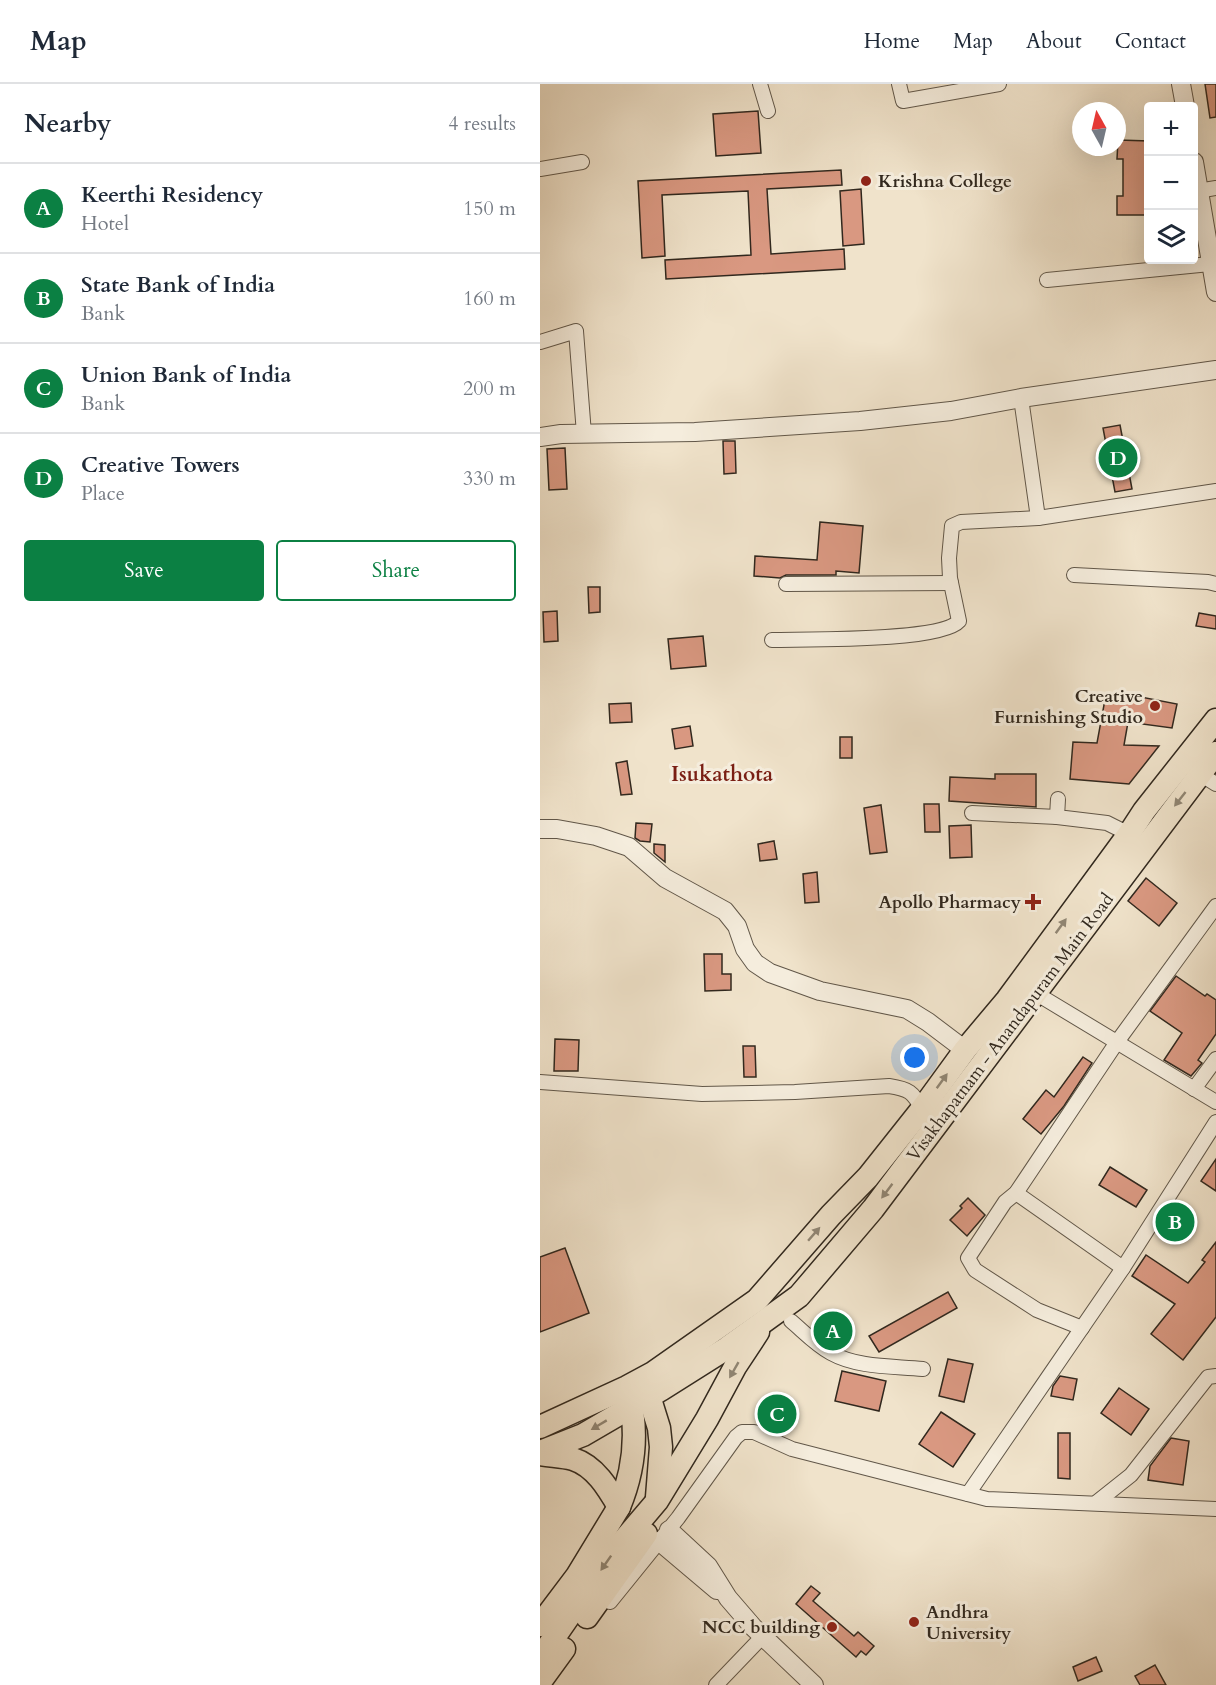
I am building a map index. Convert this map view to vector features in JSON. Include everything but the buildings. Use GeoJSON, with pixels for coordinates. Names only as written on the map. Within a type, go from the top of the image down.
{"type":"FeatureCollection","features":[{"type":"Feature","properties":{"kind":"main road","name":"Visakhapatnam - Anandapuram Main Road"},"geometry":{"type":"LineString","coordinates":[[638,1391],[757,1300],[831,1215],[868,1177],[965,1050],[1007,1000],[1144,811],[1216,720]]}},
{"type":"Feature","properties":{"kind":"main road","name":"Visakhapatnam - Anandapuram Main Road"},"geometry":{"type":"LineString","coordinates":[[638,1391],[727,1348],[799,1296],[873,1209],[1037,994],[1208,779],[1216,753]]}},
{"type":"Feature","properties":{"kind":"main road"},"geometry":{"type":"LineString","coordinates":[[540,1658],[612,1554],[657,1501],[707,1419],[735,1366],[766,1321]]}},
{"type":"Feature","properties":{"kind":"main road"},"geometry":{"type":"LineString","coordinates":[[540,1427],[638,1391]]}},
{"type":"Feature","properties":{"kind":"main road"},"geometry":{"type":"LineString","coordinates":[[540,1453],[583,1435],[638,1391]]}},
{"type":"Feature","properties":{"kind":"main road"},"geometry":{"type":"LineString","coordinates":[[540,1682],[651,1526],[657,1501],[661,1447],[659,1428],[638,1391]]}},
{"type":"Feature","properties":{"kind":"main road"},"geometry":{"type":"LineString","coordinates":[[540,1625],[577,1576],[619,1507],[629,1479],[638,1391]]}},
{"type":"Feature","properties":{"kind":"main road"},"geometry":{"type":"LineString","coordinates":[[540,1453],[574,1460],[589,1467],[619,1507]]}},
{"type":"Feature","properties":{"kind":"street"},"geometry":{"type":"LineString","coordinates":[[760,84],[768,111]]}},
{"type":"Feature","properties":{"kind":"street"},"geometry":{"type":"LineString","coordinates":[[899,84],[903,101],[968,87],[999,84]]}},
{"type":"Feature","properties":{"kind":"street"},"geometry":{"type":"LineString","coordinates":[[1181,84],[1184,102]]}},
{"type":"Feature","properties":{"kind":"street"},"geometry":{"type":"LineString","coordinates":[[540,169],[582,162]]}},
{"type":"Feature","properties":{"kind":"street"},"geometry":{"type":"LineString","coordinates":[[1198,170],[1207,189],[1210,264],[1216,292]]}},
{"type":"Feature","properties":{"kind":"street"},"geometry":{"type":"LineString","coordinates":[[1047,280],[1210,264]]}},
{"type":"Feature","properties":{"kind":"street"},"geometry":{"type":"LineString","coordinates":[[540,342],[576,331],[584,434]]}},
{"type":"Feature","properties":{"kind":"street"},"geometry":{"type":"LineString","coordinates":[[540,437],[695,432],[860,421],[951,411],[1021,398],[1216,370]]}},
{"type":"Feature","properties":{"kind":"street"},"geometry":{"type":"LineString","coordinates":[[1021,398],[1038,518]]}},
{"type":"Feature","properties":{"kind":"street"},"geometry":{"type":"LineString","coordinates":[[772,640],[892,636],[938,631],[951,627],[959,621],[951,583],[949,558],[952,526],[961,522],[1038,518],[1216,491]]}},
{"type":"Feature","properties":{"kind":"street"},"geometry":{"type":"LineString","coordinates":[[1074,575],[1216,584]]}},
{"type":"Feature","properties":{"kind":"street"},"geometry":{"type":"LineString","coordinates":[[786,584],[951,583]]}},
{"type":"Feature","properties":{"kind":"street"},"geometry":{"type":"LineString","coordinates":[[1057,817],[1058,799]]}},
{"type":"Feature","properties":{"kind":"street"},"geometry":{"type":"LineString","coordinates":[[972,813],[1057,817],[1107,823],[1129,834]]}},
{"type":"Feature","properties":{"kind":"street"},"geometry":{"type":"LineString","coordinates":[[540,829],[557,829],[596,836],[629,847],[665,878],[725,911],[737,926],[745,949],[755,963],[770,973],[820,991],[907,1009],[965,1050]]}},
{"type":"Feature","properties":{"kind":"street"},"geometry":{"type":"LineString","coordinates":[[1082,1328],[1037,1310],[975,1270],[968,1258],[1005,1202],[1016,1193],[1117,1042],[1216,906]]}},
{"type":"Feature","properties":{"kind":"street"},"geometry":{"type":"LineString","coordinates":[[1037,994],[1216,1102]]}},
{"type":"Feature","properties":{"kind":"street"},"geometry":{"type":"LineString","coordinates":[[1194,1089],[1216,1059]]}},
{"type":"Feature","properties":{"kind":"street"},"geometry":{"type":"LineString","coordinates":[[540,1082],[702,1094],[795,1092],[889,1086],[914,1094],[922,1109]]}},
{"type":"Feature","properties":{"kind":"street"},"geometry":{"type":"LineString","coordinates":[[968,1494],[1123,1268],[1216,1122]]}},
{"type":"Feature","properties":{"kind":"street"},"geometry":{"type":"LineString","coordinates":[[1016,1193],[1123,1268]]}},
{"type":"Feature","properties":{"kind":"street"},"geometry":{"type":"LineString","coordinates":[[791,1321],[832,1354],[858,1363],[923,1369]]}},
{"type":"Feature","properties":{"kind":"street"},"geometry":{"type":"LineString","coordinates":[[1098,1502],[1131,1475],[1212,1377],[1216,1365]]}},
{"type":"Feature","properties":{"kind":"street"},"geometry":{"type":"LineString","coordinates":[[579,1627],[595,1618],[601,1611],[742,1432],[754,1432],[792,1449],[987,1499],[1098,1502],[1216,1509]]}},
{"type":"Feature","properties":{"kind":"street"},"geometry":{"type":"LineString","coordinates":[[664,1531],[708,1566],[728,1598],[763,1636],[814,1685]]}},
{"type":"Feature","properties":{"kind":"street"},"geometry":{"type":"LineString","coordinates":[[716,1685],[763,1636]]}},
{"type":"Feature","properties":{"kind":"place","name":"Krishna College"},"geometry":{"type":"Point","coordinates":[866,181]}},
{"type":"Feature","properties":{"kind":"place","name":"Creative Towers"},"geometry":{"type":"Point","coordinates":[1118,458]}},
{"type":"Feature","properties":{"kind":"place","name":"Creative Furnishing Studio"},"geometry":{"type":"Point","coordinates":[1155,706]}},
{"type":"Feature","properties":{"kind":"place","name":"Apollo Pharmacy"},"geometry":{"type":"Point","coordinates":[1033,902]}},
{"type":"Feature","properties":{"kind":"place","name":"State Bank of India"},"geometry":{"type":"Point","coordinates":[1175,1222]}},
{"type":"Feature","properties":{"kind":"place","name":"Keerthi Residency"},"geometry":{"type":"Point","coordinates":[833,1331]}},
{"type":"Feature","properties":{"kind":"place","name":"Union Bank of India"},"geometry":{"type":"Point","coordinates":[777,1414]}},
{"type":"Feature","properties":{"kind":"place","name":"Andhra University"},"geometry":{"type":"Point","coordinates":[914,1622]}},
{"type":"Feature","properties":{"kind":"place","name":"NCC building"},"geometry":{"type":"Point","coordinates":[832,1627]}},
{"type":"Feature","properties":{"kind":"district","name":"Isukathota"},"geometry":{"type":"Point","coordinates":[722,774]}}]}
